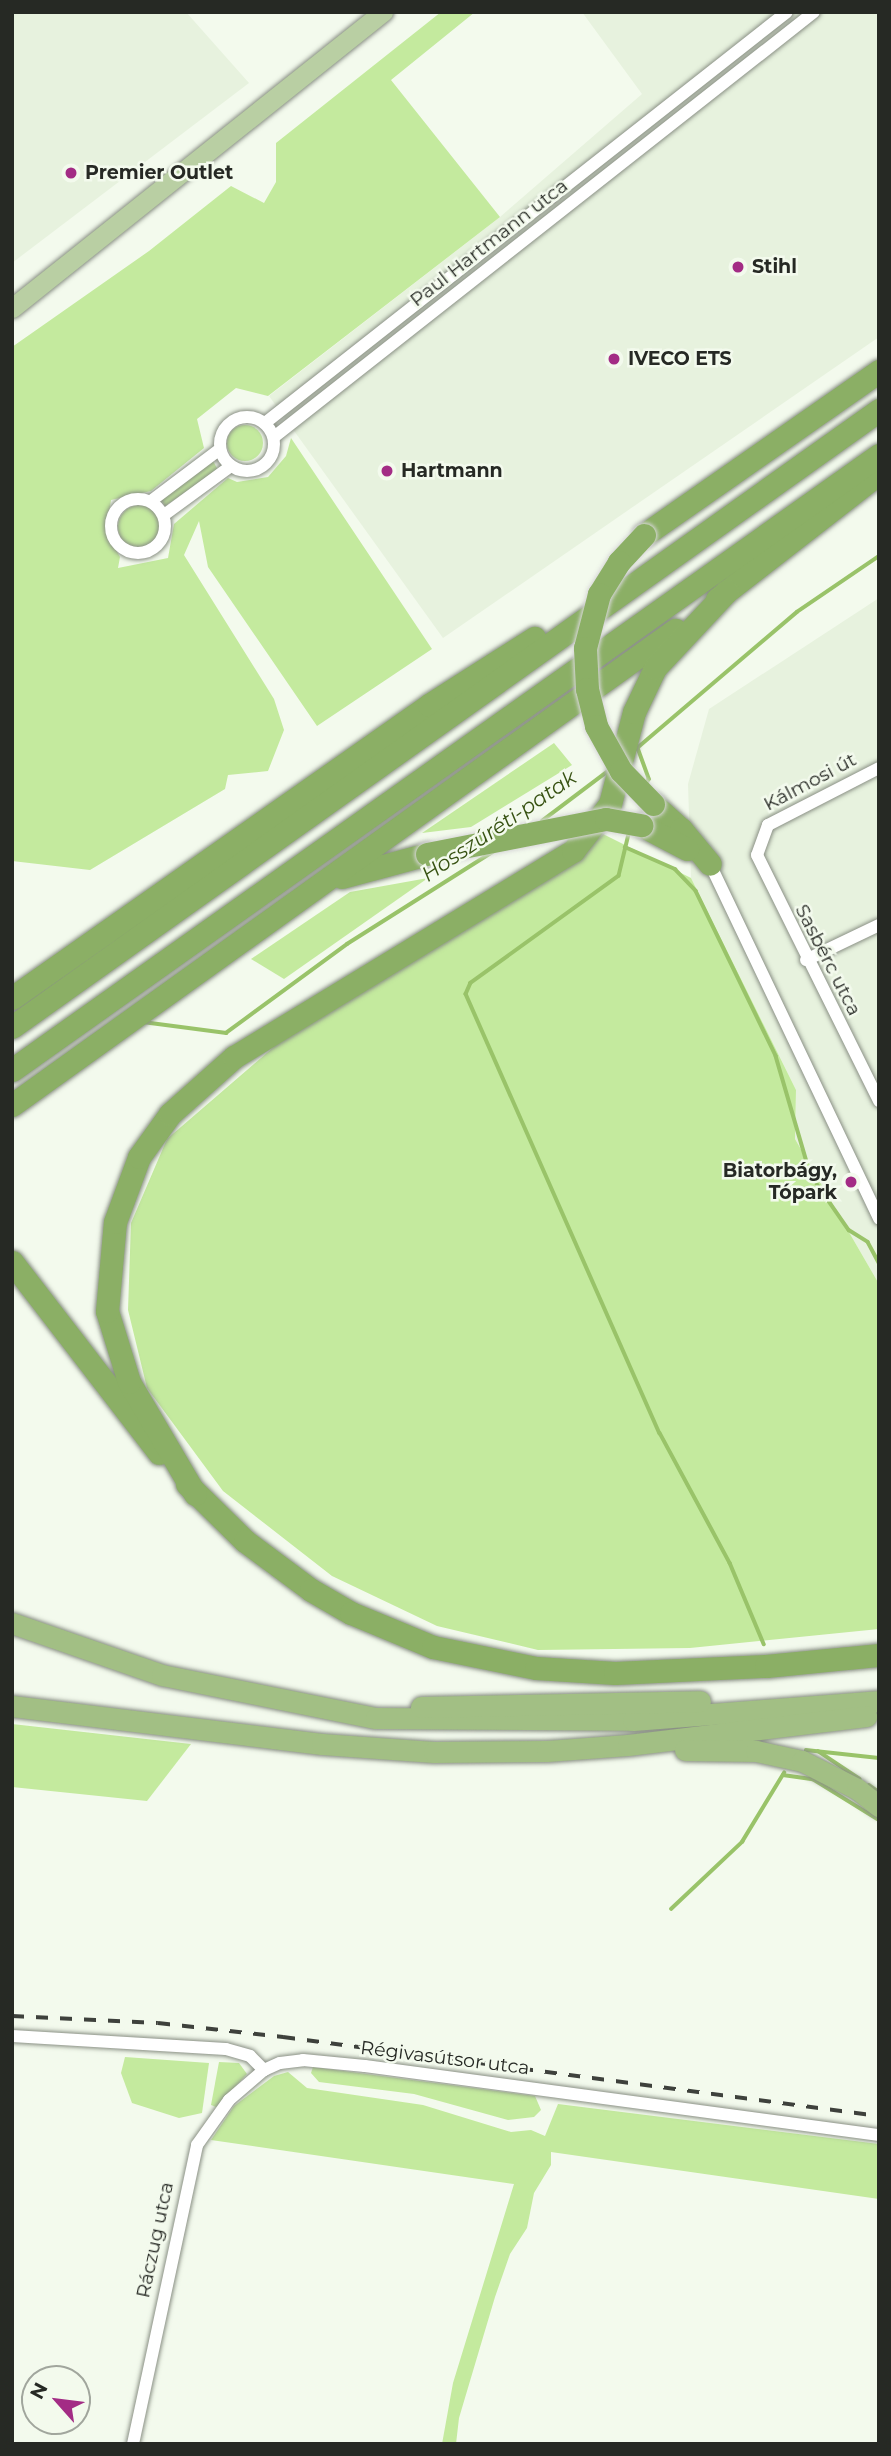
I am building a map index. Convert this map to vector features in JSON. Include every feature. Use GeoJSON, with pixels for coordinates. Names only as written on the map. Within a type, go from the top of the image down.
{"type":"FeatureCollection","features":[{"type":"Feature","properties":{"kind":"highway"},"geometry":{"type":"LineString","coordinates":[[710,864],[681,829],[621,771],[596,726],[587,689],[585,649],[599,594],[619,562],[644,534],[879,371]]}},
{"type":"Feature","properties":{"kind":"highway"},"geometry":{"type":"LineString","coordinates":[[12,1027],[879,410]]}},
{"type":"Feature","properties":{"kind":"highway"},"geometry":{"type":"LineString","coordinates":[[12,1070],[879,455]]}},
{"type":"Feature","properties":{"kind":"highway"},"geometry":{"type":"LineString","coordinates":[[12,1105],[727,591],[879,473]]}},
{"type":"Feature","properties":{"kind":"highway"},"geometry":{"type":"LineString","coordinates":[[12,998],[429,705],[609,590],[660,565]]}},
{"type":"Feature","properties":{"kind":"highway"},"geometry":{"type":"LineString","coordinates":[[195,1494],[129,1382],[107,1311],[115,1222],[139,1157],[170,1114],[234,1057],[573,851],[604,816],[616,789],[627,733],[655,668],[727,591]]}},
{"type":"Feature","properties":{"kind":"highway"},"geometry":{"type":"LineString","coordinates":[[322,884],[427,855],[606,819],[641,825],[710,864]]}},
{"type":"Feature","properties":{"kind":"highway"},"geometry":{"type":"LineString","coordinates":[[12,991],[58,967]]}},
{"type":"Feature","properties":{"kind":"highway"},"geometry":{"type":"LineString","coordinates":[[12,1262],[131,1421],[195,1494],[278,1567],[351,1613],[393,1632],[492,1661],[615,1673],[766,1666],[879,1654]]}},
{"type":"Feature","properties":{"kind":"highway"},"geometry":{"type":"LineString","coordinates":[[12,1623],[162,1675],[376,1718],[545,1722],[633,1720],[879,1701]]}},
{"type":"Feature","properties":{"kind":"highway"},"geometry":{"type":"LineString","coordinates":[[335,1709],[644,1704],[879,1687]]}},
{"type":"Feature","properties":{"kind":"highway"},"geometry":{"type":"LineString","coordinates":[[12,1706],[322,1744],[423,1751],[547,1751],[628,1745],[879,1714]]}},
{"type":"Feature","properties":{"kind":"highway"},"geometry":{"type":"LineString","coordinates":[[628,1745],[656,1751],[756,1751],[802,1761],[857,1789],[879,1806]]}},
{"type":"Feature","properties":{"kind":"main road"},"geometry":{"type":"LineString","coordinates":[[12,308],[383,12]]}},
{"type":"Feature","properties":{"kind":"street","name":"Paul Hartmann utca"},"geometry":{"type":"LineString","coordinates":[[265,423],[787,12]]}},
{"type":"Feature","properties":{"kind":"street","name":"Paul Hartmann utca"},"geometry":{"type":"LineString","coordinates":[[274,437],[814,12]]}},
{"type":"Feature","properties":{"kind":"street"},"geometry":{"type":"LineString","coordinates":[[254,417],[265,423],[274,437],[274,451],[261,468],[248,471],[231,466],[220,449],[222,433],[232,421],[254,417]]}},
{"type":"Feature","properties":{"kind":"street"},"geometry":{"type":"LineString","coordinates":[[151,501],[220,449]]}},
{"type":"Feature","properties":{"kind":"street"},"geometry":{"type":"LineString","coordinates":[[164,515],[231,466]]}},
{"type":"Feature","properties":{"kind":"street"},"geometry":{"type":"LineString","coordinates":[[139,498],[151,501],[164,515],[162,540],[151,550],[132,552],[114,539],[111,521],[120,506],[139,498]]}},
{"type":"Feature","properties":{"kind":"street","name":"Kálmosi út"},"geometry":{"type":"LineString","coordinates":[[762,834],[797,808],[879,768]]}},
{"type":"Feature","properties":{"kind":"street","name":"Sasbérc utca"},"geometry":{"type":"LineString","coordinates":[[762,834],[757,855],[760,868],[879,1101]]}},
{"type":"Feature","properties":{"kind":"street"},"geometry":{"type":"LineString","coordinates":[[710,864],[879,1219]]}},
{"type":"Feature","properties":{"kind":"street"},"geometry":{"type":"LineString","coordinates":[[806,960],[879,925]]}},
{"type":"Feature","properties":{"kind":"street"},"geometry":{"type":"LineString","coordinates":[[12,2036],[226,2049],[250,2056],[264,2070]]}},
{"type":"Feature","properties":{"kind":"street","name":"Régivasútsor utca"},"geometry":{"type":"LineString","coordinates":[[264,2070],[303,2060],[879,2134]]}},
{"type":"Feature","properties":{"kind":"street","name":"Ráczug utca"},"geometry":{"type":"LineString","coordinates":[[133,2444],[197,2145],[211,2119],[264,2070]]}},
{"type":"Feature","properties":{"kind":"shaded area","name":"Premier Outlet"},"geometry":{"type":"Polygon","coordinates":[[[12,12],[186,12],[249,83],[12,263],[12,12]]]}},
{"type":"Feature","properties":{"kind":"shaded area"},"geometry":{"type":"Polygon","coordinates":[[[582,12],[879,12],[879,337],[443,638],[269,396],[500,217],[642,94],[582,12]]]}},
{"type":"Feature","properties":{"kind":"shaded area"},"geometry":{"type":"Polygon","coordinates":[[[879,598],[879,1284],[795,1139],[796,1090],[691,878],[688,784],[709,709],[879,598]]]}},
{"type":"Feature","properties":{"kind":"green space"},"geometry":{"type":"Polygon","coordinates":[[[441,12],[475,12],[391,80],[500,217],[268,396],[236,388],[197,419],[204,448],[151,491],[111,500],[106,533],[120,557],[118,568],[168,558],[174,524],[228,478],[237,482],[268,477],[286,456],[291,438],[432,649],[317,726],[208,567],[199,521],[184,555],[274,699],[284,730],[268,771],[228,775],[225,789],[90,870],[12,861],[12,347],[149,251],[231,186],[264,203],[276,182],[276,143],[441,12]]]}},
{"type":"Feature","properties":{"kind":"green space"},"geometry":{"type":"Polygon","coordinates":[[[245,425],[257,431],[263,443],[257,455],[245,461],[233,455],[227,443],[233,431],[245,425]]]}},
{"type":"Feature","properties":{"kind":"green space"},"geometry":{"type":"Polygon","coordinates":[[[213,461],[218,470],[165,506],[161,499],[213,461]]]}},
{"type":"Feature","properties":{"kind":"green space"},"geometry":{"type":"Polygon","coordinates":[[[140,505],[149,506],[156,511],[161,518],[161,536],[156,543],[149,548],[140,549],[131,548],[124,543],[119,536],[118,527],[119,518],[124,511],[131,506],[140,505]]]}},
{"type":"Feature","properties":{"kind":"green space"},"geometry":{"type":"Polygon","coordinates":[[[554,743],[572,765],[471,827],[422,833],[554,743]]]}},
{"type":"Feature","properties":{"kind":"green space"},"geometry":{"type":"Polygon","coordinates":[[[603,834],[691,878],[796,1090],[795,1139],[879,1284],[879,1629],[690,1648],[538,1650],[437,1626],[332,1576],[223,1491],[147,1388],[128,1310],[131,1223],[167,1139],[275,1046],[559,873],[603,834]]]}},
{"type":"Feature","properties":{"kind":"green space"},"geometry":{"type":"Polygon","coordinates":[[[428,878],[284,979],[251,959],[350,892],[428,878]]]}},
{"type":"Feature","properties":{"kind":"green space"},"geometry":{"type":"Polygon","coordinates":[[[12,1724],[191,1744],[147,1801],[12,1787],[12,1724]]]}},
{"type":"Feature","properties":{"kind":"green space"},"geometry":{"type":"Polygon","coordinates":[[[125,2057],[209,2063],[202,2113],[179,2118],[132,2103],[121,2073],[125,2057]]]}},
{"type":"Feature","properties":{"kind":"green space"},"geometry":{"type":"Polygon","coordinates":[[[219,2062],[239,2063],[247,2074],[216,2107],[211,2105],[219,2062]]]}},
{"type":"Feature","properties":{"kind":"green space"},"geometry":{"type":"Polygon","coordinates":[[[313,2067],[535,2096],[541,2110],[534,2117],[508,2120],[414,2094],[319,2082],[311,2073],[313,2067]]]}},
{"type":"Feature","properties":{"kind":"green space"},"geometry":{"type":"Polygon","coordinates":[[[288,2072],[307,2088],[423,2105],[511,2132],[531,2130],[545,2136],[558,2104],[879,2144],[879,2199],[551,2152],[551,2165],[534,2193],[527,2228],[510,2254],[495,2297],[459,2418],[456,2444],[442,2444],[453,2383],[514,2184],[211,2140],[234,2106],[274,2076],[288,2072]]]}},
{"type":"Feature","properties":{"kind":"waterway","name":"Hosszúréti-patak"},"geometry":{"type":"LineString","coordinates":[[636,749],[797,612],[879,556]]}},
{"type":"Feature","properties":{"kind":"waterway"},"geometry":{"type":"LineString","coordinates":[[638,748],[649,779],[646,787]]}},
{"type":"Feature","properties":{"kind":"waterway","name":"Hosszúréti-patak"},"geometry":{"type":"LineString","coordinates":[[542,821],[608,771]]}},
{"type":"Feature","properties":{"kind":"waterway"},"geometry":{"type":"LineString","coordinates":[[630,830],[619,876],[471,983],[466,994],[660,1433],[730,1563],[764,1644]]}},
{"type":"Feature","properties":{"kind":"waterway"},"geometry":{"type":"LineString","coordinates":[[625,847],[675,869],[696,891],[776,1056],[807,1162]]}},
{"type":"Feature","properties":{"kind":"waterway","name":"Hosszúréti-patak"},"geometry":{"type":"LineString","coordinates":[[143,1022],[226,1033],[347,944],[494,851]]}},
{"type":"Feature","properties":{"kind":"waterway"},"geometry":{"type":"LineString","coordinates":[[817,1184],[849,1230],[868,1242],[879,1263]]}},
{"type":"Feature","properties":{"kind":"waterway"},"geometry":{"type":"LineString","coordinates":[[806,1750],[879,1758]]}},
{"type":"Feature","properties":{"kind":"waterway"},"geometry":{"type":"LineString","coordinates":[[818,1751],[860,1779]]}},
{"type":"Feature","properties":{"kind":"waterway"},"geometry":{"type":"LineString","coordinates":[[671,1909],[742,1842],[784,1773]]}},
{"type":"Feature","properties":{"kind":"waterway"},"geometry":{"type":"LineString","coordinates":[[783,1775],[813,1779],[879,1820]]}},
{"type":"Feature","properties":{"kind":"waterway"},"geometry":{"type":"LineString","coordinates":[[869,1785],[879,1792]]}},
{"type":"Feature","properties":{"kind":"railway"},"geometry":{"type":"LineString","coordinates":[[12,2016],[158,2023],[283,2037],[879,2116]]}},
{"type":"Feature","properties":{"kind":"place","name":"Premier Outlet"},"geometry":{"type":"Point","coordinates":[71,173]}},
{"type":"Feature","properties":{"kind":"place","name":"Stihl"},"geometry":{"type":"Point","coordinates":[738,267]}},
{"type":"Feature","properties":{"kind":"place","name":"IVECO ETS"},"geometry":{"type":"Point","coordinates":[614,359]}},
{"type":"Feature","properties":{"kind":"place","name":"Hartmann"},"geometry":{"type":"Point","coordinates":[387,471]}},
{"type":"Feature","properties":{"kind":"place","name":"Biatorbágy, Tópark"},"geometry":{"type":"Point","coordinates":[851,1182]}}]}
